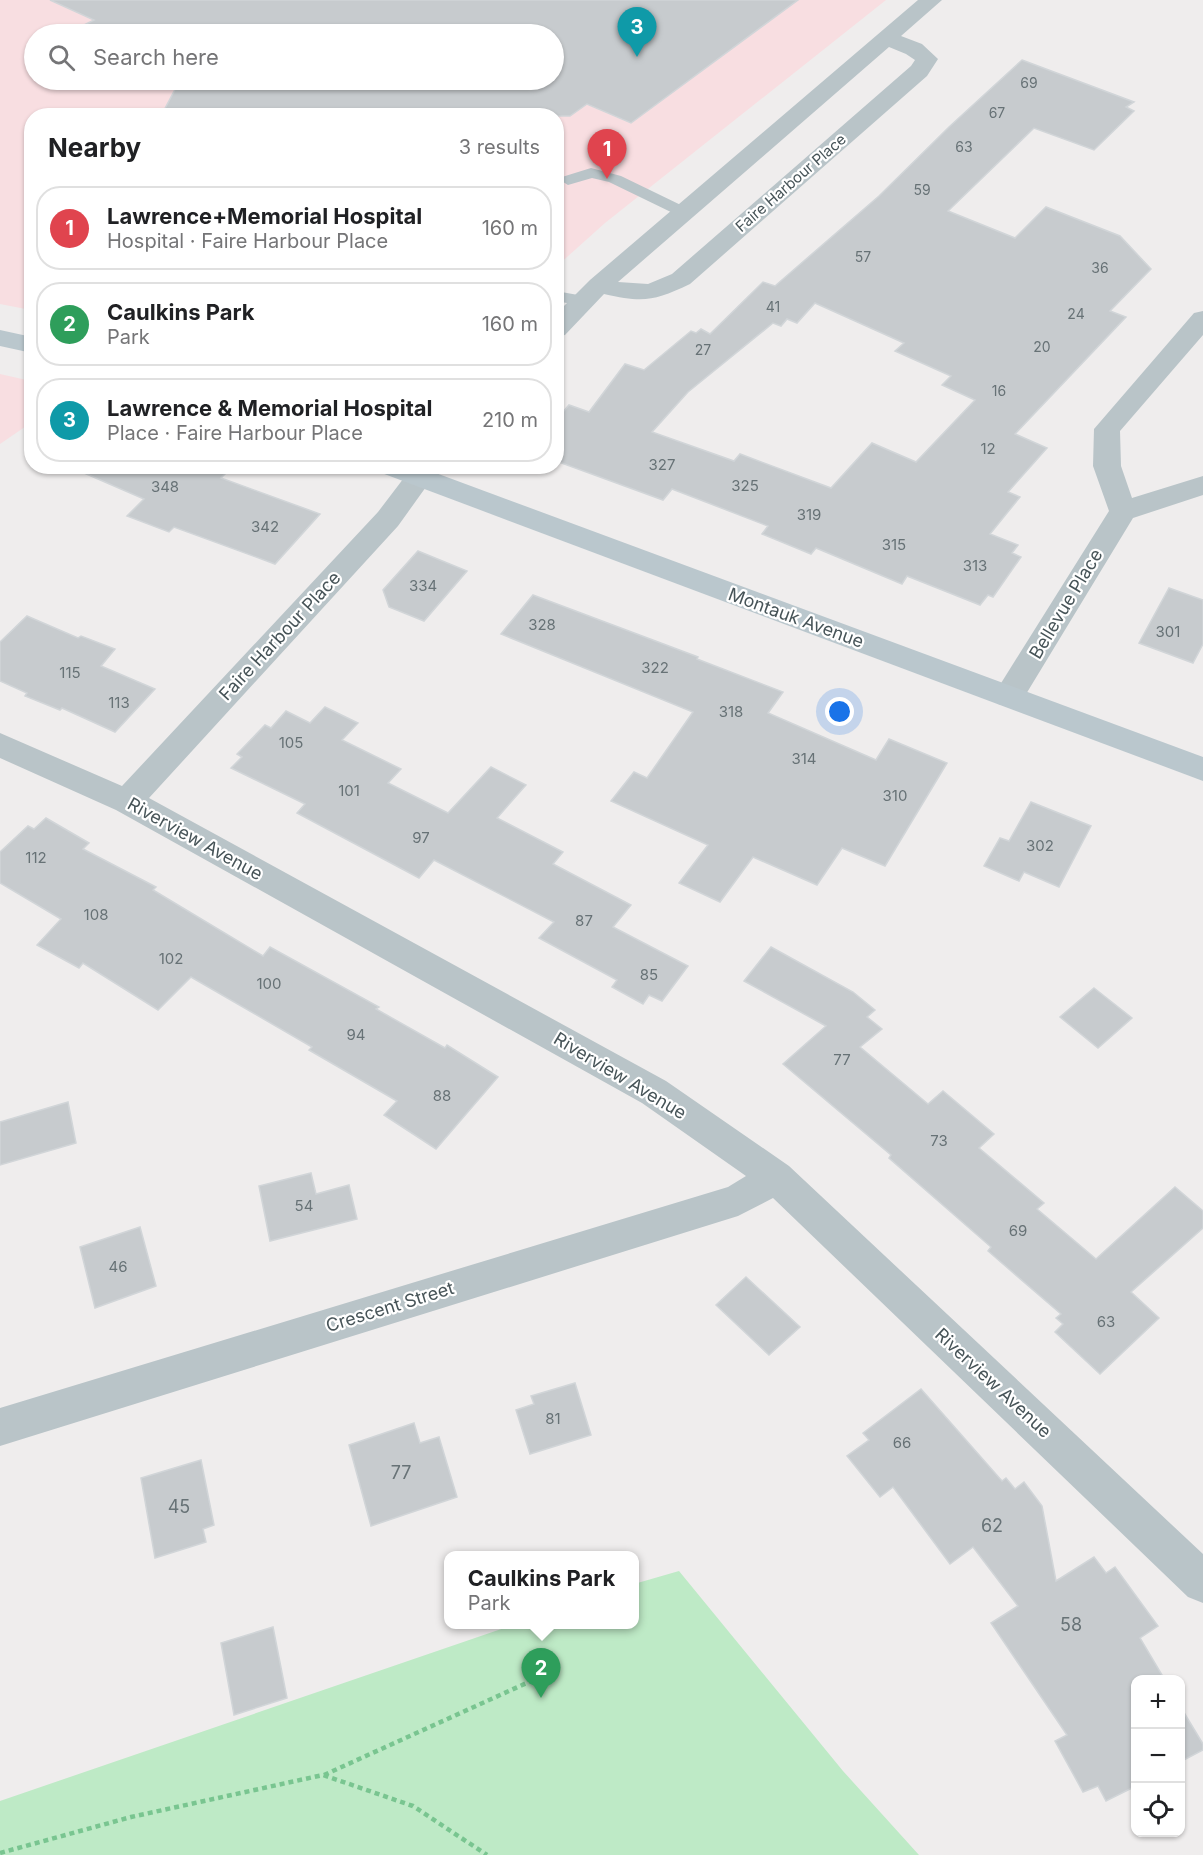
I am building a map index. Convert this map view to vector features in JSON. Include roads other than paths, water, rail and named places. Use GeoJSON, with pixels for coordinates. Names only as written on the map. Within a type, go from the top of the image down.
{"type":"FeatureCollection","features":[{"type":"Feature","properties":{"kind":"street"},"geometry":{"type":"LineString","coordinates":[[564,321],[591,293],[683,212],[931,0]]}},
{"type":"Feature","properties":{"kind":"street","name":"Faire Harbour Place"},"geometry":{"type":"LineString","coordinates":[[591,293],[652,292],[681,279],[920,71],[927,59],[914,49],[886,38]]}},
{"type":"Feature","properties":{"kind":"street"},"geometry":{"type":"LineString","coordinates":[[1203,319],[1107,429],[1107,466],[1123,511],[1203,485]]}},
{"type":"Feature","properties":{"kind":"street"},"geometry":{"type":"LineString","coordinates":[[0,339],[24,344]]}},
{"type":"Feature","properties":{"kind":"street","name":"Faire Harbour Place"},"geometry":{"type":"LineString","coordinates":[[127,801],[388,519],[422,474]]}},
{"type":"Feature","properties":{"kind":"street","name":"Montauk Avenue"},"geometry":{"type":"LineString","coordinates":[[429,474],[1203,769]]}},
{"type":"Feature","properties":{"kind":"street","name":"Bellevue Place"},"geometry":{"type":"LineString","coordinates":[[1009,696],[1123,511]]}},
{"type":"Feature","properties":{"kind":"street","name":"Riverview Avenue"},"geometry":{"type":"LineString","coordinates":[[0,745],[127,801],[654,1092],[776,1177],[1203,1582]]}},
{"type":"Feature","properties":{"kind":"street","name":"Crescent Street"},"geometry":{"type":"LineString","coordinates":[[0,1426],[738,1200],[776,1177]]}},
{"type":"Feature","properties":{"kind":"lane"},"geometry":{"type":"LineString","coordinates":[[568,180],[591,173],[615,179],[683,212]]}},
{"type":"Feature","properties":{"kind":"lane"},"geometry":{"type":"LineString","coordinates":[[564,295],[591,293]]}},
{"type":"Feature","properties":{"kind":"place","name":"Lawrence & Memorial Hospital"},"geometry":{"type":"Point","coordinates":[637,57]}},
{"type":"Feature","properties":{"kind":"place","name":"Lawrence+Memorial Hospital"},"geometry":{"type":"Point","coordinates":[607,179]}},
{"type":"Feature","properties":{"kind":"place","name":"Caulkins Park"},"geometry":{"type":"Point","coordinates":[541,1698]}}]}
